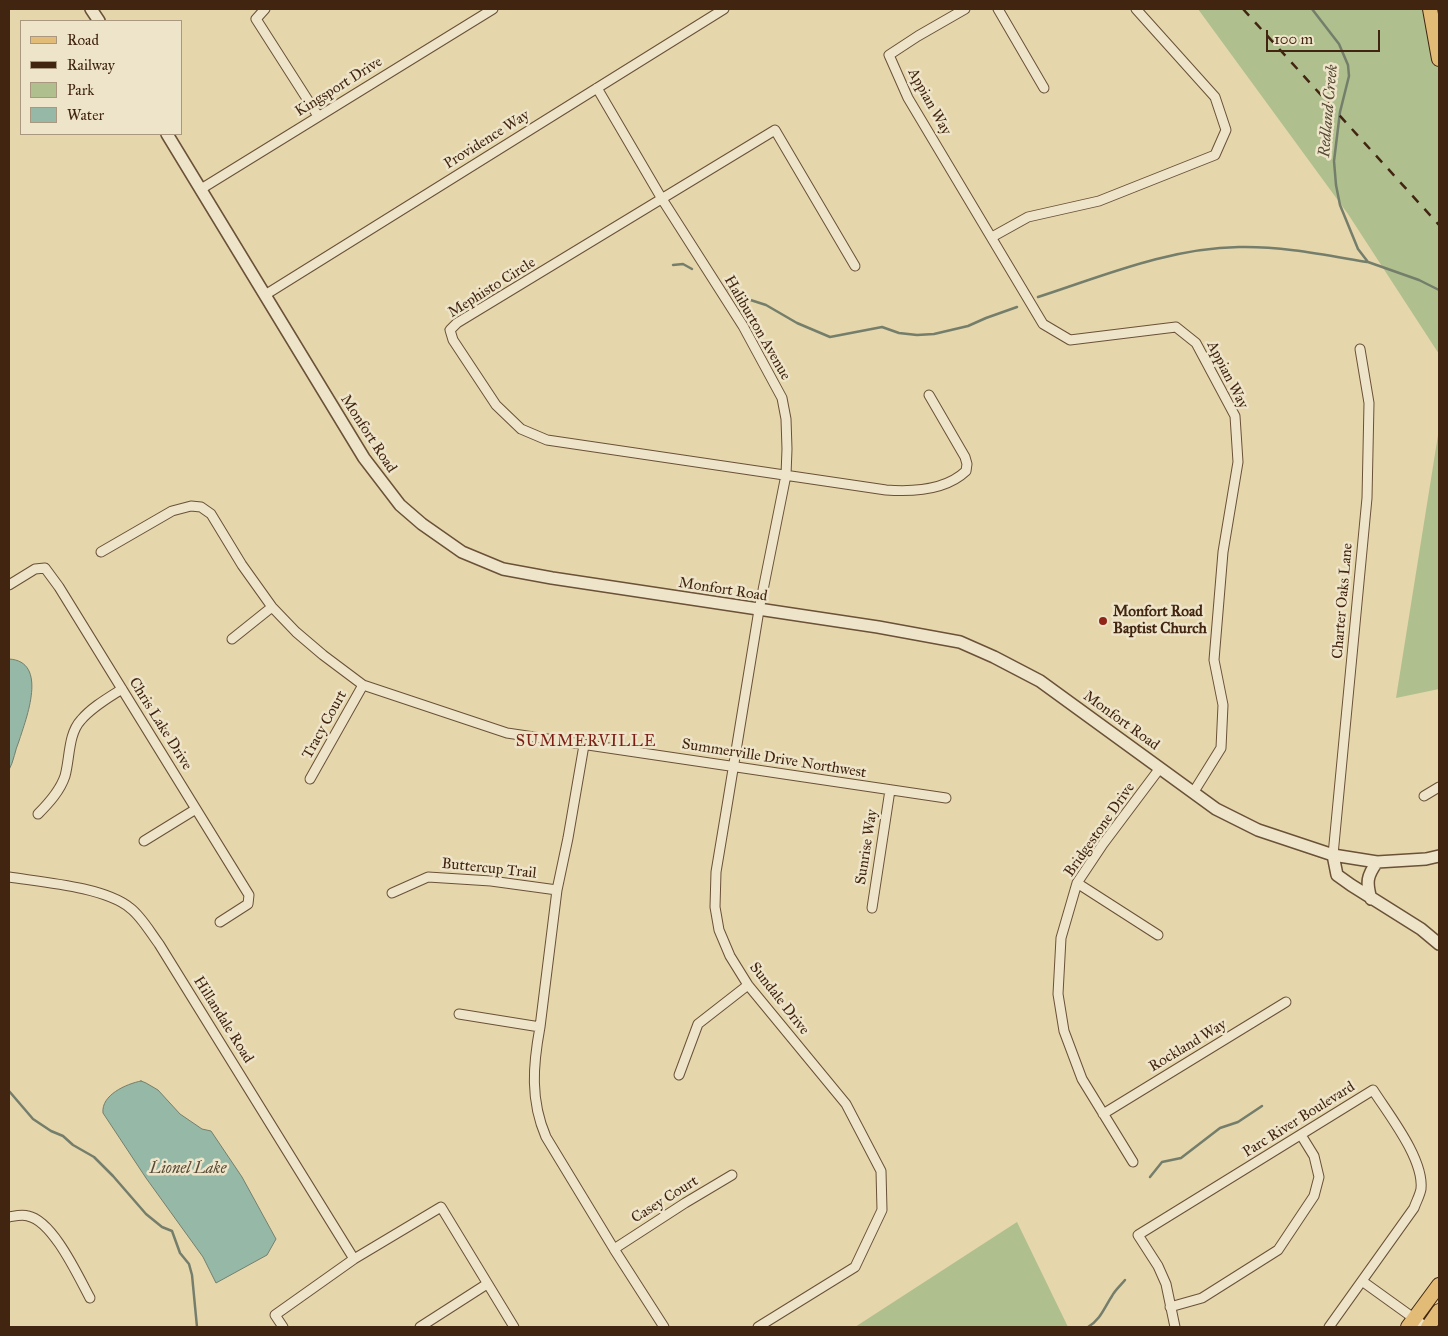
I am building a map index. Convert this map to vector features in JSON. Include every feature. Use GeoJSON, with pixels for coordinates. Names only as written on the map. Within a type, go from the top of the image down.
{"type":"FeatureCollection","features":[{"type":"Feature","properties":{"kind":"main road"},"geometry":{"type":"LineString","coordinates":[[1430,9],[1439,56]]}},
{"type":"Feature","properties":{"kind":"main road"},"geometry":{"type":"LineString","coordinates":[[1411,1323],[1439,1285]]}},
{"type":"Feature","properties":{"kind":"main road"},"geometry":{"type":"LineString","coordinates":[[1427,1327],[1439,1311]]}},
{"type":"Feature","properties":{"kind":"street"},"geometry":{"type":"LineString","coordinates":[[91,9],[98,20]]}},
{"type":"Feature","properties":{"kind":"street"},"geometry":{"type":"LineString","coordinates":[[265,9],[256,19],[318,116]]}},
{"type":"Feature","properties":{"kind":"street","name":"Kingsport Drive"},"geometry":{"type":"LineString","coordinates":[[201,189],[493,9]]}},
{"type":"Feature","properties":{"kind":"street","name":"Providence Way"},"geometry":{"type":"LineString","coordinates":[[265,295],[724,9]]}},
{"type":"Feature","properties":{"kind":"street","name":"Appian Way"},"geometry":{"type":"LineString","coordinates":[[966,9],[889,55],[908,98],[1043,324],[1070,340],[1176,327],[1196,343],[1235,416],[1238,462],[1223,552],[1214,660],[1223,704],[1220,748],[1193,793]]}},
{"type":"Feature","properties":{"kind":"street"},"geometry":{"type":"LineString","coordinates":[[998,9],[1044,88]]}},
{"type":"Feature","properties":{"kind":"street"},"geometry":{"type":"LineString","coordinates":[[992,237],[1028,217],[1099,201],[1216,155],[1226,130],[1215,97],[1136,9]]}},
{"type":"Feature","properties":{"kind":"street","name":"Haliburton Avenue"},"geometry":{"type":"LineString","coordinates":[[597,88],[662,199],[743,326],[782,398],[786,419],[786,475],[759,610]]}},
{"type":"Feature","properties":{"kind":"street","name":"Mephisto Circle"},"geometry":{"type":"LineString","coordinates":[[855,266],[776,130],[457,323],[450,330],[453,340],[496,404],[521,429],[547,440],[886,490],[907,491],[940,485],[962,475],[966,471],[965,456],[929,395]]}},
{"type":"Feature","properties":{"kind":"street","name":"Monfort Road"},"geometry":{"type":"LineString","coordinates":[[168,135],[354,443],[400,505],[422,524],[462,552],[502,569],[878,627],[960,642],[994,657],[1040,682],[1216,809],[1258,830],[1333,855],[1378,862],[1426,859],[1439,856]]}},
{"type":"Feature","properties":{"kind":"street","name":"Charter Oaks Lane"},"geometry":{"type":"LineString","coordinates":[[1333,855],[1367,498],[1369,403],[1360,349]]}},
{"type":"Feature","properties":{"kind":"street","name":"Summerville Drive Northwest"},"geometry":{"type":"LineString","coordinates":[[102,552],[172,511],[191,506],[201,507],[211,514],[242,565],[272,607],[323,656],[363,685],[507,733],[946,798]]}},
{"type":"Feature","properties":{"kind":"street","name":"Chris Lake Drive"},"geometry":{"type":"LineString","coordinates":[[9,585],[35,569],[45,568],[59,587],[249,895],[248,904],[220,922]]}},
{"type":"Feature","properties":{"kind":"street"},"geometry":{"type":"LineString","coordinates":[[232,639],[272,607]]}},
{"type":"Feature","properties":{"kind":"street","name":"Sundale Drive"},"geometry":{"type":"LineString","coordinates":[[758,1327],[855,1267],[882,1210],[881,1171],[846,1104],[748,985],[730,956],[719,930],[715,907],[716,872],[759,610]]}},
{"type":"Feature","properties":{"kind":"street","name":"Tracy Court"},"geometry":{"type":"LineString","coordinates":[[310,779],[363,685]]}},
{"type":"Feature","properties":{"kind":"street"},"geometry":{"type":"LineString","coordinates":[[38,814],[48,804],[60,786],[65,774],[74,734],[80,720],[122,689]]}},
{"type":"Feature","properties":{"kind":"street"},"geometry":{"type":"LineString","coordinates":[[584,745],[557,890],[536,1048],[534,1094],[546,1137],[664,1327]]}},
{"type":"Feature","properties":{"kind":"street","name":"Bridgestone Drive"},"geometry":{"type":"LineString","coordinates":[[1133,1162],[1082,1079],[1064,1031],[1058,994],[1061,938],[1077,883],[1103,844],[1160,768]]}},
{"type":"Feature","properties":{"kind":"street"},"geometry":{"type":"LineString","coordinates":[[1424,796],[1439,787]]}},
{"type":"Feature","properties":{"kind":"street","name":"Sunrise Way"},"geometry":{"type":"LineString","coordinates":[[872,908],[890,790]]}},
{"type":"Feature","properties":{"kind":"street"},"geometry":{"type":"LineString","coordinates":[[144,841],[196,809]]}},
{"type":"Feature","properties":{"kind":"street"},"geometry":{"type":"LineString","coordinates":[[1333,855],[1337,874],[1372,899],[1421,929],[1439,944]]}},
{"type":"Feature","properties":{"kind":"street"},"geometry":{"type":"LineString","coordinates":[[1372,899],[1367,885],[1370,872],[1378,862]]}},
{"type":"Feature","properties":{"kind":"street","name":"Hillandale Road"},"geometry":{"type":"LineString","coordinates":[[9,877],[64,885],[100,893],[118,899],[132,908],[159,944],[354,1259]]}},
{"type":"Feature","properties":{"kind":"street","name":"Buttercup Trail"},"geometry":{"type":"LineString","coordinates":[[392,893],[428,878],[491,881],[557,890]]}},
{"type":"Feature","properties":{"kind":"street"},"geometry":{"type":"LineString","coordinates":[[1077,883],[1158,935]]}},
{"type":"Feature","properties":{"kind":"street"},"geometry":{"type":"LineString","coordinates":[[679,1075],[698,1024],[748,985]]}},
{"type":"Feature","properties":{"kind":"street","name":"Rockland Way"},"geometry":{"type":"LineString","coordinates":[[1103,1114],[1286,1002]]}},
{"type":"Feature","properties":{"kind":"street"},"geometry":{"type":"LineString","coordinates":[[459,1014],[540,1027]]}},
{"type":"Feature","properties":{"kind":"street","name":"Parc River Boulevard"},"geometry":{"type":"LineString","coordinates":[[1174,1327],[1166,1284],[1158,1266],[1138,1235],[1373,1090],[1413,1154],[1420,1169],[1421,1190],[1414,1208],[1329,1327]]}},
{"type":"Feature","properties":{"kind":"street"},"geometry":{"type":"LineString","coordinates":[[1170,1307],[1202,1298],[1278,1250],[1314,1196],[1318,1178],[1314,1156],[1301,1134]]}},
{"type":"Feature","properties":{"kind":"street","name":"Casey Court"},"geometry":{"type":"LineString","coordinates":[[614,1249],[732,1175]]}},
{"type":"Feature","properties":{"kind":"street"},"geometry":{"type":"LineString","coordinates":[[282,1327],[275,1316],[354,1259],[441,1207],[514,1327]]}},
{"type":"Feature","properties":{"kind":"street"},"geometry":{"type":"LineString","coordinates":[[9,1217],[27,1215],[39,1220],[52,1233],[90,1298]]}},
{"type":"Feature","properties":{"kind":"street"},"geometry":{"type":"LineString","coordinates":[[1362,1281],[1411,1323],[1427,1327]]}},
{"type":"Feature","properties":{"kind":"street"},"geometry":{"type":"LineString","coordinates":[[420,1327],[487,1284]]}},
{"type":"Feature","properties":{"kind":"green space"},"geometry":{"type":"Polygon","coordinates":[[[1198,9],[1439,9],[1439,354],[1348,214],[1198,9]]]}},
{"type":"Feature","properties":{"kind":"green space"},"geometry":{"type":"Polygon","coordinates":[[[1439,429],[1439,689],[1396,698],[1439,429]]]}},
{"type":"Feature","properties":{"kind":"green space"},"geometry":{"type":"Polygon","coordinates":[[[1017,1222],[1068,1327],[855,1327],[1017,1222]]]}},
{"type":"Feature","properties":{"kind":"water"},"geometry":{"type":"Polygon","coordinates":[[[9,659],[21,662],[28,670],[32,680],[32,692],[26,719],[9,770],[9,659]]]}},
{"type":"Feature","properties":{"kind":"water","name":"Lionel Lake"},"geometry":{"type":"Polygon","coordinates":[[[141,1081],[158,1090],[180,1114],[202,1129],[211,1131],[242,1177],[276,1239],[267,1255],[216,1283],[203,1257],[146,1178],[103,1113],[103,1107],[110,1096],[128,1085],[141,1081]]]}},
{"type":"Feature","properties":{"kind":"waterway","name":"Redland Creek"},"geometry":{"type":"LineString","coordinates":[[1312,9],[1339,44],[1348,65],[1349,76],[1340,112],[1334,161],[1340,205],[1358,249],[1368,262],[1419,280],[1439,290]]}},
{"type":"Feature","properties":{"kind":"waterway"},"geometry":{"type":"LineString","coordinates":[[1038,297],[1137,264],[1187,252],[1213,249],[1239,247],[1271,248],[1367,262]]}},
{"type":"Feature","properties":{"kind":"waterway"},"geometry":{"type":"LineString","coordinates":[[673,265],[683,264],[692,269]]}},
{"type":"Feature","properties":{"kind":"waterway"},"geometry":{"type":"LineString","coordinates":[[728,289],[735,295],[766,305],[797,323],[830,337],[882,327],[899,333],[934,334],[968,326],[1017,307]]}},
{"type":"Feature","properties":{"kind":"waterway"},"geometry":{"type":"LineString","coordinates":[[9,1091],[33,1119],[94,1157],[146,1214],[162,1227],[172,1231],[180,1253],[189,1264],[192,1275],[197,1327]]}},
{"type":"Feature","properties":{"kind":"waterway"},"geometry":{"type":"LineString","coordinates":[[1150,1177],[1162,1162],[1181,1158],[1220,1128],[1238,1122],[1262,1106]]}},
{"type":"Feature","properties":{"kind":"waterway"},"geometry":{"type":"LineString","coordinates":[[1088,1327],[1099,1317],[1125,1280]]}},
{"type":"Feature","properties":{"kind":"railway"},"geometry":{"type":"LineString","coordinates":[[1243,9],[1439,225]]}},
{"type":"Feature","properties":{"kind":"place","name":"Monfort Road Baptist Church"},"geometry":{"type":"Point","coordinates":[1103,621]}},
{"type":"Feature","properties":{"kind":"district","name":"SUMMERVILLE"},"geometry":{"type":"Point","coordinates":[586,742]}}]}
